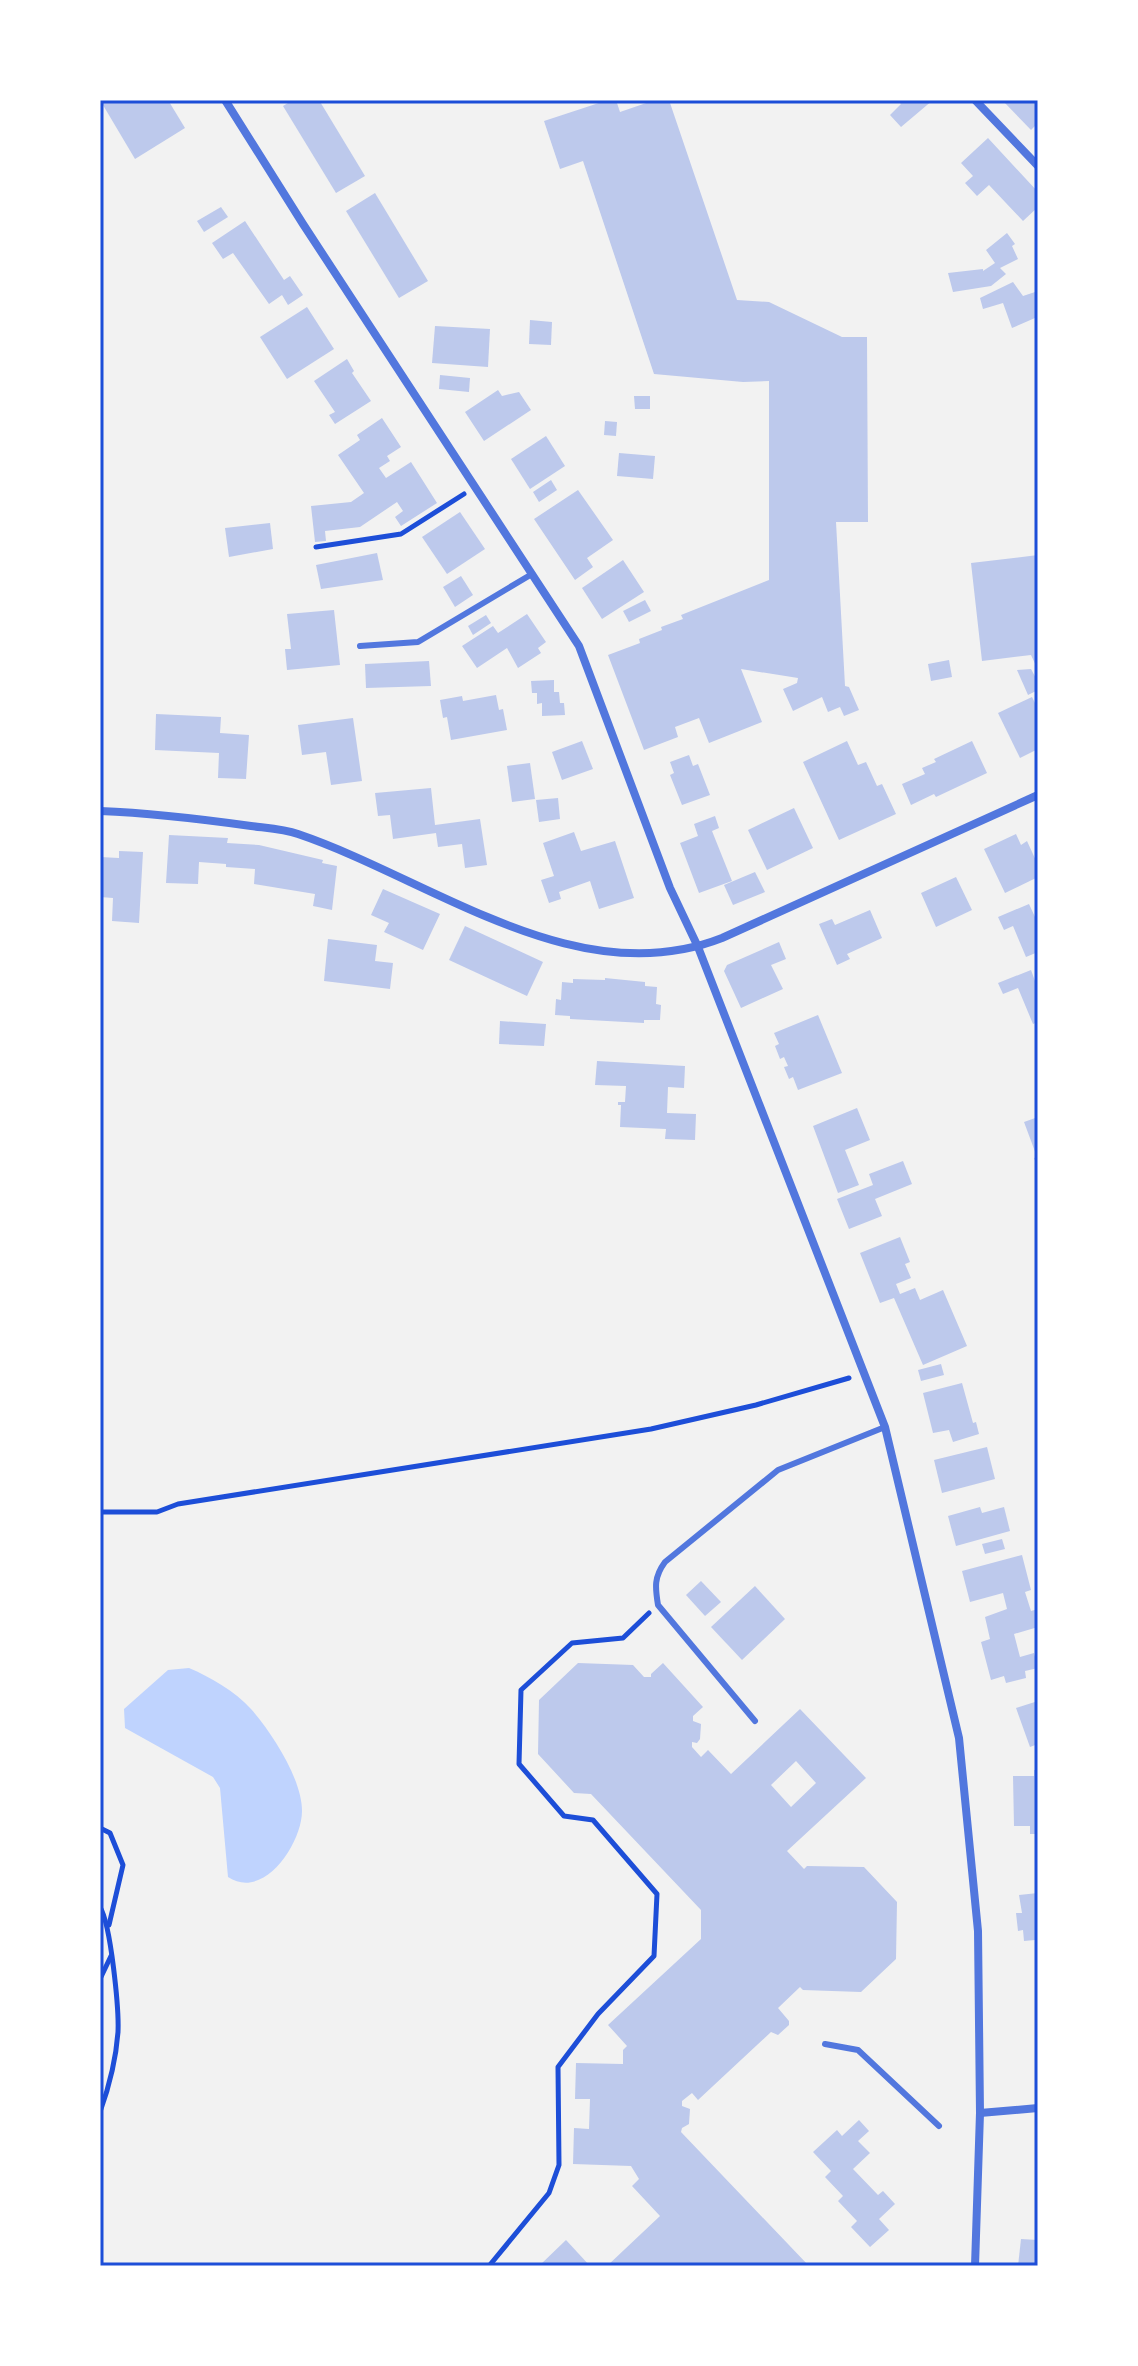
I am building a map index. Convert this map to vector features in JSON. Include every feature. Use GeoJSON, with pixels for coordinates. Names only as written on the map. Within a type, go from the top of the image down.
{"type":"FeatureCollection","features":[{"type":"Feature","properties":{"kind":"street"},"geometry":{"type":"LineString","coordinates":[[225,100],[579,646],[670,888],[698,947],[885,1427],[959,1738],[978,1931],[980,2113],[975,2266]]}},
{"type":"Feature","properties":{"kind":"street"},"geometry":{"type":"LineString","coordinates":[[975,100],[1038,166]]}},
{"type":"Feature","properties":{"kind":"street"},"geometry":{"type":"LineString","coordinates":[[100,811],[148,813],[296,833],[538,937],[594,951],[641,953],[698,947],[1038,795]]}},
{"type":"Feature","properties":{"kind":"street"},"geometry":{"type":"LineString","coordinates":[[980,2113],[1038,2108]]}},
{"type":"Feature","properties":{"kind":"lane"},"geometry":{"type":"LineString","coordinates":[[360,646],[418,642],[532,574]]}},
{"type":"Feature","properties":{"kind":"lane"},"geometry":{"type":"LineString","coordinates":[[755,1721],[658,1605],[655,1590],[657,1574],[665,1562],[778,1470],[885,1427]]}},
{"type":"Feature","properties":{"kind":"lane"},"geometry":{"type":"LineString","coordinates":[[825,2044],[858,2050],[939,2126]]}},
{"type":"Feature","properties":{"kind":"path"},"geometry":{"type":"LineString","coordinates":[[316,547],[401,534],[475,487]]}},
{"type":"Feature","properties":{"kind":"path"},"geometry":{"type":"LineString","coordinates":[[100,1512],[157,1512],[178,1504],[651,1429],[756,1405],[864,1374]]}},
{"type":"Feature","properties":{"kind":"path"},"geometry":{"type":"LineString","coordinates":[[489,2266],[549,2193],[559,2165],[558,2067],[598,2014],[654,1956],[657,1894],[593,1820],[564,1816],[519,1764],[521,1690],[572,1643],[623,1638],[658,1605]]}},
{"type":"Feature","properties":{"kind":"path"},"geometry":{"type":"LineString","coordinates":[[100,1828],[110,1833],[123,1865],[108,1929]]}},
{"type":"Feature","properties":{"kind":"path"},"geometry":{"type":"LineString","coordinates":[[100,1907],[108,1929],[112,1955],[118,2031],[108,2091],[100,2112]]}},
{"type":"Feature","properties":{"kind":"path"},"geometry":{"type":"LineString","coordinates":[[100,1979],[112,1955]]}},
{"type":"Feature","properties":{"kind":"water"},"geometry":{"type":"Polygon","coordinates":[[[189,1668],[222,1685],[251,1709],[276,1743],[297,1785],[302,1811],[296,1838],[278,1865],[255,1881],[242,1882],[228,1877],[220,1788],[213,1777],[125,1728],[124,1709],[168,1670],[189,1668]]]}},
{"type":"Feature","properties":{"kind":"building"},"geometry":{"type":"Polygon","coordinates":[[[100,100],[168,100],[185,128],[135,159],[100,100]]]}},
{"type":"Feature","properties":{"kind":"building"},"geometry":{"type":"Polygon","coordinates":[[[293,100],[319,100],[365,176],[336,193],[283,106],[293,100]]]}},
{"type":"Feature","properties":{"kind":"building"},"geometry":{"type":"Polygon","coordinates":[[[616,100],[620,112],[655,100],[669,100],[737,300],[769,302],[842,337],[867,337],[868,522],[836,522],[845,686],[849,687],[859,710],[844,716],[840,707],[828,712],[822,697],[793,711],[783,689],[797,683],[798,678],[741,669],[762,722],[709,743],[699,718],[675,727],[678,737],[644,750],[608,655],[640,643],[639,639],[683,619],[681,615],[769,580],[769,381],[743,382],[654,374],[583,161],[560,169],[544,121],[616,100]]]}},
{"type":"Feature","properties":{"kind":"building"},"geometry":{"type":"Polygon","coordinates":[[[897,100],[933,100],[901,127],[890,115],[901,104],[897,100]]]}},
{"type":"Feature","properties":{"kind":"building"},"geometry":{"type":"Polygon","coordinates":[[[1002,100],[1038,100],[1038,123],[1031,130],[1002,100]]]}},
{"type":"Feature","properties":{"kind":"building"},"geometry":{"type":"Polygon","coordinates":[[[988,138],[1038,192],[1038,207],[1023,221],[989,185],[977,196],[965,183],[973,176],[961,163],[988,138]]]}},
{"type":"Feature","properties":{"kind":"building"},"geometry":{"type":"Polygon","coordinates":[[[375,193],[428,281],[399,298],[346,211],[375,193]]]}},
{"type":"Feature","properties":{"kind":"building"},"geometry":{"type":"Polygon","coordinates":[[[221,207],[228,217],[204,232],[197,221],[221,207]]]}},
{"type":"Feature","properties":{"kind":"building"},"geometry":{"type":"Polygon","coordinates":[[[245,221],[284,280],[290,276],[303,295],[288,305],[282,295],[269,304],[233,253],[223,259],[212,243],[245,221]]]}},
{"type":"Feature","properties":{"kind":"building"},"geometry":{"type":"Polygon","coordinates":[[[1007,233],[1015,244],[1012,246],[1018,259],[1000,268],[1006,274],[991,286],[953,292],[948,273],[983,271],[995,263],[986,250],[1007,233]]]}},
{"type":"Feature","properties":{"kind":"building"},"geometry":{"type":"Polygon","coordinates":[[[1013,282],[1023,296],[1038,291],[1038,323],[1035,318],[1012,328],[1003,303],[983,309],[980,298],[1013,282]]]}},
{"type":"Feature","properties":{"kind":"building"},"geometry":{"type":"Polygon","coordinates":[[[307,307],[334,349],[287,379],[260,337],[307,307]]]}},
{"type":"Feature","properties":{"kind":"building"},"geometry":{"type":"Polygon","coordinates":[[[530,320],[552,322],[551,345],[529,344],[530,320]]]}},
{"type":"Feature","properties":{"kind":"building"},"geometry":{"type":"Polygon","coordinates":[[[435,326],[490,329],[488,367],[432,363],[435,326]]]}},
{"type":"Feature","properties":{"kind":"building"},"geometry":{"type":"Polygon","coordinates":[[[347,359],[354,371],[352,373],[371,401],[335,424],[329,415],[335,412],[314,381],[347,359]]]}},
{"type":"Feature","properties":{"kind":"building"},"geometry":{"type":"Polygon","coordinates":[[[440,375],[470,378],[469,392],[439,389],[440,375]]]}},
{"type":"Feature","properties":{"kind":"building"},"geometry":{"type":"Polygon","coordinates":[[[498,390],[502,396],[519,392],[531,410],[484,441],[465,412],[498,390]]]}},
{"type":"Feature","properties":{"kind":"building"},"geometry":{"type":"Polygon","coordinates":[[[634,396],[650,396],[650,409],[635,409],[634,396]]]}},
{"type":"Feature","properties":{"kind":"building"},"geometry":{"type":"Polygon","coordinates":[[[382,418],[401,447],[387,456],[390,461],[379,468],[386,478],[411,462],[437,503],[401,526],[395,517],[403,511],[397,502],[360,527],[325,531],[326,541],[315,542],[311,506],[351,502],[364,493],[338,455],[360,440],[357,435],[382,418]]]}},
{"type":"Feature","properties":{"kind":"building"},"geometry":{"type":"Polygon","coordinates":[[[605,421],[617,422],[616,436],[604,435],[605,421]]]}},
{"type":"Feature","properties":{"kind":"building"},"geometry":{"type":"Polygon","coordinates":[[[546,436],[565,466],[530,489],[511,459],[546,436]]]}},
{"type":"Feature","properties":{"kind":"building"},"geometry":{"type":"Polygon","coordinates":[[[619,453],[655,456],[653,479],[617,476],[619,453]]]}},
{"type":"Feature","properties":{"kind":"building"},"geometry":{"type":"Polygon","coordinates":[[[551,480],[557,490],[539,502],[533,492],[551,480]]]}},
{"type":"Feature","properties":{"kind":"building"},"geometry":{"type":"Polygon","coordinates":[[[578,490],[613,540],[587,558],[593,567],[575,580],[534,519],[578,490]]]}},
{"type":"Feature","properties":{"kind":"building"},"geometry":{"type":"Polygon","coordinates":[[[460,512],[485,549],[447,574],[422,537],[460,512]]]}},
{"type":"Feature","properties":{"kind":"building"},"geometry":{"type":"Polygon","coordinates":[[[270,523],[273,549],[229,557],[225,528],[270,523]]]}},
{"type":"Feature","properties":{"kind":"building"},"geometry":{"type":"Polygon","coordinates":[[[377,553],[383,580],[321,589],[316,565],[377,553]]]}},
{"type":"Feature","properties":{"kind":"building"},"geometry":{"type":"Polygon","coordinates":[[[1038,555],[1038,670],[1031,655],[982,661],[971,563],[1038,555]]]}},
{"type":"Feature","properties":{"kind":"building"},"geometry":{"type":"Polygon","coordinates":[[[623,560],[644,592],[602,619],[582,588],[623,560]]]}},
{"type":"Feature","properties":{"kind":"building"},"geometry":{"type":"Polygon","coordinates":[[[461,576],[473,595],[455,607],[443,587],[461,576]]]}},
{"type":"Feature","properties":{"kind":"building"},"geometry":{"type":"Polygon","coordinates":[[[645,600],[651,611],[629,622],[623,611],[645,600]]]}},
{"type":"Feature","properties":{"kind":"building"},"geometry":{"type":"Polygon","coordinates":[[[334,610],[340,665],[287,670],[285,649],[291,649],[287,614],[334,610]]]}},
{"type":"Feature","properties":{"kind":"building"},"geometry":{"type":"Polygon","coordinates":[[[527,614],[546,642],[538,648],[541,653],[518,668],[507,648],[477,668],[462,646],[493,626],[498,633],[527,614]]]}},
{"type":"Feature","properties":{"kind":"building"},"geometry":{"type":"Polygon","coordinates":[[[486,615],[491,623],[473,635],[468,626],[486,615]]]}},
{"type":"Feature","properties":{"kind":"building"},"geometry":{"type":"Polygon","coordinates":[[[949,660],[952,677],[931,681],[928,664],[949,660]]]}},
{"type":"Feature","properties":{"kind":"building"},"geometry":{"type":"Polygon","coordinates":[[[429,661],[431,686],[366,688],[365,664],[429,661]]]}},
{"type":"Feature","properties":{"kind":"building"},"geometry":{"type":"Polygon","coordinates":[[[1031,669],[1038,682],[1038,690],[1028,695],[1017,670],[1031,669]]]}},
{"type":"Feature","properties":{"kind":"building"},"geometry":{"type":"Polygon","coordinates":[[[554,680],[554,692],[559,692],[565,715],[542,716],[542,703],[537,704],[537,693],[532,693],[531,681],[554,680]]]}},
{"type":"Feature","properties":{"kind":"building"},"geometry":{"type":"Polygon","coordinates":[[[496,695],[499,710],[503,709],[507,730],[451,740],[440,700],[462,696],[463,701],[496,695]]]}},
{"type":"Feature","properties":{"kind":"building"},"geometry":{"type":"Polygon","coordinates":[[[1032,697],[1038,709],[1038,749],[1020,758],[998,713],[1032,697]]]}},
{"type":"Feature","properties":{"kind":"building"},"geometry":{"type":"Polygon","coordinates":[[[156,714],[221,717],[220,733],[249,735],[246,779],[218,778],[219,753],[155,750],[156,714]]]}},
{"type":"Feature","properties":{"kind":"building"},"geometry":{"type":"Polygon","coordinates":[[[353,718],[362,781],[331,785],[326,752],[302,755],[298,725],[353,718]]]}},
{"type":"Feature","properties":{"kind":"building"},"geometry":{"type":"Polygon","coordinates":[[[582,741],[593,769],[562,780],[552,752],[582,741]]]}},
{"type":"Feature","properties":{"kind":"building"},"geometry":{"type":"Polygon","coordinates":[[[847,741],[858,765],[866,762],[877,786],[882,784],[896,814],[839,840],[803,762],[847,741]]]}},
{"type":"Feature","properties":{"kind":"building"},"geometry":{"type":"Polygon","coordinates":[[[972,741],[987,773],[911,805],[902,784],[925,774],[922,768],[936,762],[934,759],[972,741]]]}},
{"type":"Feature","properties":{"kind":"building"},"geometry":{"type":"Polygon","coordinates":[[[689,755],[693,766],[698,764],[710,795],[682,805],[670,775],[674,773],[670,762],[689,755]]]}},
{"type":"Feature","properties":{"kind":"building"},"geometry":{"type":"Polygon","coordinates":[[[530,763],[535,799],[512,802],[507,766],[530,763]]]}},
{"type":"Feature","properties":{"kind":"building"},"geometry":{"type":"Polygon","coordinates":[[[431,788],[435,825],[480,819],[487,865],[465,868],[462,844],[438,847],[436,833],[393,839],[390,815],[378,816],[375,793],[431,788]]]}},
{"type":"Feature","properties":{"kind":"building"},"geometry":{"type":"Polygon","coordinates":[[[558,798],[560,819],[539,822],[536,800],[558,798]]]}},
{"type":"Feature","properties":{"kind":"building"},"geometry":{"type":"Polygon","coordinates":[[[794,808],[813,848],[767,870],[748,830],[794,808]]]}},
{"type":"Feature","properties":{"kind":"building"},"geometry":{"type":"Polygon","coordinates":[[[715,816],[719,828],[712,831],[732,881],[699,893],[680,843],[698,836],[694,824],[715,816]]]}},
{"type":"Feature","properties":{"kind":"building"},"geometry":{"type":"Polygon","coordinates":[[[574,832],[581,851],[615,841],[634,898],[599,909],[590,881],[559,892],[561,899],[549,903],[541,880],[554,876],[543,843],[574,832]]]}},
{"type":"Feature","properties":{"kind":"building"},"geometry":{"type":"Polygon","coordinates":[[[1016,834],[1021,845],[1027,841],[1038,865],[1038,877],[1005,893],[984,849],[1016,834]]]}},
{"type":"Feature","properties":{"kind":"building"},"geometry":{"type":"Polygon","coordinates":[[[169,835],[228,838],[227,843],[259,845],[337,866],[332,910],[313,906],[315,894],[254,884],[255,869],[226,867],[226,864],[199,862],[198,884],[166,883],[169,835]]]}},
{"type":"Feature","properties":{"kind":"building"},"geometry":{"type":"Polygon","coordinates":[[[119,851],[143,852],[139,923],[112,921],[113,898],[100,897],[100,857],[119,858],[119,851]]]}},
{"type":"Feature","properties":{"kind":"building"},"geometry":{"type":"Polygon","coordinates":[[[755,872],[765,892],[733,905],[724,885],[755,872]]]}},
{"type":"Feature","properties":{"kind":"building"},"geometry":{"type":"Polygon","coordinates":[[[956,877],[972,910],[936,927],[921,893],[956,877]]]}},
{"type":"Feature","properties":{"kind":"building"},"geometry":{"type":"Polygon","coordinates":[[[383,889],[440,914],[423,950],[384,932],[389,923],[371,915],[383,889]]]}},
{"type":"Feature","properties":{"kind":"building"},"geometry":{"type":"Polygon","coordinates":[[[1029,904],[1035,917],[1038,916],[1038,952],[1026,957],[1013,926],[1004,930],[998,917],[1029,904]]]}},
{"type":"Feature","properties":{"kind":"building"},"geometry":{"type":"Polygon","coordinates":[[[870,910],[882,938],[847,954],[850,959],[837,965],[819,924],[832,919],[835,925],[870,910]]]}},
{"type":"Feature","properties":{"kind":"building"},"geometry":{"type":"Polygon","coordinates":[[[465,926],[543,962],[527,996],[449,960],[465,926]]]}},
{"type":"Feature","properties":{"kind":"building"},"geometry":{"type":"Polygon","coordinates":[[[328,939],[377,945],[375,961],[393,963],[390,989],[324,981],[328,939]]]}},
{"type":"Feature","properties":{"kind":"building"},"geometry":{"type":"Polygon","coordinates":[[[779,942],[786,959],[771,965],[783,989],[741,1008],[724,971],[727,965],[779,942]]]}},
{"type":"Feature","properties":{"kind":"building"},"geometry":{"type":"Polygon","coordinates":[[[1031,970],[1035,981],[1038,980],[1038,1022],[1033,1024],[1018,988],[1003,994],[998,983],[1031,970]]]}},
{"type":"Feature","properties":{"kind":"building"},"geometry":{"type":"Polygon","coordinates":[[[605,978],[645,982],[645,986],[657,987],[656,1004],[661,1005],[660,1020],[644,1020],[644,1023],[570,1019],[570,1016],[555,1015],[556,999],[561,1000],[562,982],[605,978]]]}},
{"type":"Feature","properties":{"kind":"building"},"geometry":{"type":"Polygon","coordinates":[[[818,1015],[842,1073],[798,1090],[793,1077],[789,1079],[784,1057],[780,1059],[774,1033],[818,1015]]]}},
{"type":"Feature","properties":{"kind":"building"},"geometry":{"type":"Polygon","coordinates":[[[500,1021],[546,1024],[544,1046],[499,1044],[500,1021]]]}},
{"type":"Feature","properties":{"kind":"building"},"geometry":{"type":"Polygon","coordinates":[[[597,1061],[685,1066],[684,1088],[668,1087],[667,1113],[696,1114],[695,1140],[665,1139],[666,1129],[620,1127],[621,1105],[618,1102],[625,1102],[626,1086],[595,1085],[597,1061]]]}},
{"type":"Feature","properties":{"kind":"building"},"geometry":{"type":"Polygon","coordinates":[[[857,1108],[870,1140],[845,1150],[859,1185],[838,1193],[813,1126],[857,1108]]]}},
{"type":"Feature","properties":{"kind":"building"},"geometry":{"type":"Polygon","coordinates":[[[1038,1117],[1038,1169],[1034,1158],[1037,1157],[1024,1122],[1038,1117]]]}},
{"type":"Feature","properties":{"kind":"building"},"geometry":{"type":"Polygon","coordinates":[[[903,1161],[912,1184],[875,1199],[882,1216],[849,1229],[837,1199],[873,1185],[869,1174],[903,1161]]]}},
{"type":"Feature","properties":{"kind":"building"},"geometry":{"type":"Polygon","coordinates":[[[900,1237],[910,1262],[905,1264],[911,1278],[896,1284],[900,1294],[915,1288],[920,1300],[943,1290],[967,1346],[923,1365],[894,1298],[880,1303],[860,1253],[900,1237]]]}},
{"type":"Feature","properties":{"kind":"building"},"geometry":{"type":"Polygon","coordinates":[[[941,1364],[944,1375],[921,1381],[918,1370],[941,1364]]]}},
{"type":"Feature","properties":{"kind":"building"},"geometry":{"type":"Polygon","coordinates":[[[962,1383],[979,1434],[953,1442],[949,1430],[933,1433],[923,1393],[962,1383]]]}},
{"type":"Feature","properties":{"kind":"building"},"geometry":{"type":"Polygon","coordinates":[[[987,1447],[995,1479],[942,1493],[934,1460],[987,1447]]]}},
{"type":"Feature","properties":{"kind":"building"},"geometry":{"type":"Polygon","coordinates":[[[980,1507],[982,1513],[1004,1507],[1010,1531],[956,1546],[948,1516],[980,1507]]]}},
{"type":"Feature","properties":{"kind":"building"},"geometry":{"type":"Polygon","coordinates":[[[1002,1539],[1005,1549],[985,1554],[982,1544],[1002,1539]]]}},
{"type":"Feature","properties":{"kind":"building"},"geometry":{"type":"Polygon","coordinates":[[[1022,1555],[1031,1590],[1025,1592],[1031,1611],[1038,1609],[1038,1627],[1014,1634],[1020,1657],[1034,1653],[1038,1668],[1025,1671],[1026,1678],[1006,1683],[1004,1676],[991,1680],[981,1642],[990,1639],[985,1617],[1007,1609],[1003,1593],[970,1602],[962,1571],[1022,1555]]]}},
{"type":"Feature","properties":{"kind":"building"},"geometry":{"type":"Polygon","coordinates":[[[701,1581],[721,1602],[705,1616],[686,1595],[701,1581]]]}},
{"type":"Feature","properties":{"kind":"building"},"geometry":{"type":"Polygon","coordinates":[[[755,1586],[785,1619],[742,1660],[711,1627],[755,1586]]]}},
{"type":"Feature","properties":{"kind":"building"},"geometry":{"type":"Polygon","coordinates":[[[578,1663],[633,1665],[644,1677],[651,1677],[663,1663],[703,1707],[693,1716],[693,1721],[701,1724],[700,1739],[697,1743],[692,1742],[692,1747],[701,1757],[708,1750],[731,1774],[800,1709],[866,1778],[787,1851],[804,1869],[807,1866],[864,1867],[897,1902],[896,1959],[861,1992],[803,1990],[800,1987],[778,2008],[789,2025],[778,2035],[771,2032],[698,2100],[692,2093],[682,2101],[682,2106],[690,2109],[689,2124],[681,2132],[809,2266],[607,2266],[660,2216],[632,2186],[639,2179],[631,2166],[573,2164],[574,2128],[589,2129],[590,2099],[575,2099],[576,2063],[623,2064],[623,2050],[627,2046],[608,2025],[701,1939],[701,1910],[591,1794],[574,1793],[538,1754],[539,1700],[578,1663]],[[796,1761],[771,1785],[791,1807],[816,1783],[796,1761]]]}},
{"type":"Feature","properties":{"kind":"building"},"geometry":{"type":"Polygon","coordinates":[[[1038,1701],[1038,1744],[1030,1747],[1016,1708],[1038,1701]]]}},
{"type":"Feature","properties":{"kind":"building"},"geometry":{"type":"Polygon","coordinates":[[[1034,1770],[1038,1770],[1038,1834],[1030,1834],[1030,1826],[1014,1826],[1013,1776],[1034,1776],[1034,1770]]]}},
{"type":"Feature","properties":{"kind":"building"},"geometry":{"type":"Polygon","coordinates":[[[1038,1893],[1036,1947],[1035,1940],[1024,1941],[1023,1930],[1018,1931],[1016,1913],[1022,1913],[1019,1895],[1038,1893]]]}},
{"type":"Feature","properties":{"kind":"building"},"geometry":{"type":"Polygon","coordinates":[[[859,2120],[869,2131],[858,2141],[870,2153],[853,2169],[878,2195],[883,2191],[895,2204],[879,2219],[889,2230],[870,2247],[851,2227],[857,2221],[838,2201],[843,2196],[825,2177],[831,2171],[813,2152],[837,2130],[842,2136],[859,2120]]]}},
{"type":"Feature","properties":{"kind":"building"},"geometry":{"type":"Polygon","coordinates":[[[1021,2239],[1038,2240],[1038,2266],[1018,2266],[1021,2239]]]}},
{"type":"Feature","properties":{"kind":"building"},"geometry":{"type":"Polygon","coordinates":[[[566,2240],[590,2266],[539,2266],[566,2240]]]}}]}
